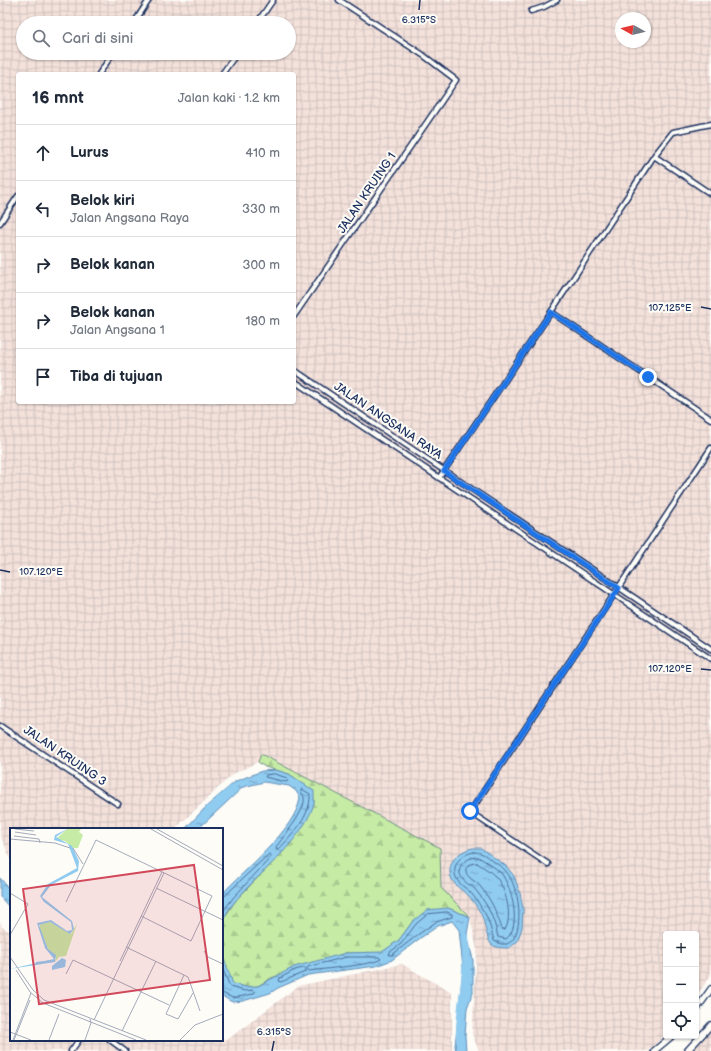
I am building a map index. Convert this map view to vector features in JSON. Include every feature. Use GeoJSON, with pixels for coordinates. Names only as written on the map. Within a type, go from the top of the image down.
{"type":"FeatureCollection","features":[{"type":"Feature","properties":{"kind":"street"},"geometry":{"type":"LineString","coordinates":[[139,16],[149,0]]}},
{"type":"Feature","properties":{"kind":"street"},"geometry":{"type":"LineString","coordinates":[[262,16],[273,0]]}},
{"type":"Feature","properties":{"kind":"street","name":"JALAN KRUING 1"},"geometry":{"type":"LineString","coordinates":[[296,313],[456,80],[423,55],[340,0]]}},
{"type":"Feature","properties":{"kind":"street"},"geometry":{"type":"LineString","coordinates":[[531,11],[544,7],[557,0]]}},
{"type":"Feature","properties":{"kind":"street"},"geometry":{"type":"LineString","coordinates":[[100,72],[108,60]]}},
{"type":"Feature","properties":{"kind":"street"},"geometry":{"type":"LineString","coordinates":[[223,72],[231,60]]}},
{"type":"Feature","properties":{"kind":"street"},"geometry":{"type":"LineString","coordinates":[[439,478],[654,156],[673,132],[711,124]]}},
{"type":"Feature","properties":{"kind":"street"},"geometry":{"type":"LineString","coordinates":[[654,156],[711,194]]}},
{"type":"Feature","properties":{"kind":"street"},"geometry":{"type":"LineString","coordinates":[[0,223],[16,200]]}},
{"type":"Feature","properties":{"kind":"street"},"geometry":{"type":"LineString","coordinates":[[551,312],[711,419]]}},
{"type":"Feature","properties":{"kind":"street","name":"JALAN ANGSANA RAYA"},"geometry":{"type":"LineString","coordinates":[[296,371],[711,649]]}},
{"type":"Feature","properties":{"kind":"street","name":"JALAN ANGSANA RAYA"},"geometry":{"type":"LineString","coordinates":[[296,382],[711,659]]}},
{"type":"Feature","properties":{"kind":"street"},"geometry":{"type":"LineString","coordinates":[[548,864],[470,812],[711,448]]}},
{"type":"Feature","properties":{"kind":"street","name":"JALAN KRUING 3"},"geometry":{"type":"LineString","coordinates":[[0,726],[118,804]]}},
{"type":"Feature","properties":{"kind":"street"},"geometry":{"type":"LineString","coordinates":[[699,1006],[711,989]]}},
{"type":"Feature","properties":{"kind":"street"},"geometry":{"type":"LineString","coordinates":[[687,1051],[711,1025]]}},
{"type":"Feature","properties":{"kind":"street"},"geometry":{"type":"LineString","coordinates":[[656,1050],[669,1039]]}},
{"type":"Feature","properties":{"kind":"street"},"geometry":{"type":"LineString","coordinates":[[71,1051],[78,1041]]}},
{"type":"Feature","properties":{"kind":"street"},"geometry":{"type":"LineString","coordinates":[[111,1041],[125,1051]]}},
{"type":"Feature","properties":{"kind":"shaded area"},"geometry":{"type":"Polygon","coordinates":[[[0,0],[711,0],[711,975],[699,993],[699,931],[663,931],[663,1038],[647,1051],[479,1051],[472,1034],[477,950],[470,917],[441,888],[440,848],[261,754],[258,762],[233,774],[176,828],[10,828],[10,858],[0,835],[0,0]]]}},
{"type":"Feature","properties":{"kind":"shaded area"},"geometry":{"type":"Polygon","coordinates":[[[0,922],[2,927],[10,931],[10,1041],[223,1041],[223,1038],[227,1040],[298,986],[402,964],[452,993],[452,1051],[0,1051],[0,922]]]}},
{"type":"Feature","properties":{"kind":"shaded area"},"geometry":{"type":"Polygon","coordinates":[[[711,1030],[711,1051],[693,1051],[711,1030]]]}},
{"type":"Feature","properties":{"kind":"green space"},"geometry":{"type":"Polygon","coordinates":[[[261,754],[440,848],[441,888],[470,917],[448,908],[413,921],[399,940],[382,953],[346,953],[271,978],[258,986],[246,987],[232,984],[223,956],[224,918],[236,900],[271,864],[314,802],[313,791],[289,774],[265,767],[258,762],[261,754]]]}},
{"type":"Feature","properties":{"kind":"water"},"geometry":{"type":"Polygon","coordinates":[[[276,770],[289,774],[314,791],[314,803],[310,815],[295,838],[276,860],[236,900],[226,913],[223,920],[223,893],[279,836],[289,823],[300,798],[296,791],[289,786],[264,782],[243,787],[199,828],[186,828],[207,806],[236,781],[262,771],[276,770]]]}},
{"type":"Feature","properties":{"kind":"water"},"geometry":{"type":"Polygon","coordinates":[[[473,848],[481,848],[506,866],[514,876],[520,893],[523,909],[522,928],[517,942],[509,948],[497,947],[491,944],[480,912],[469,896],[456,885],[451,878],[450,866],[456,856],[473,848]]]}},
{"type":"Feature","properties":{"kind":"water"},"geometry":{"type":"Polygon","coordinates":[[[0,878],[10,890],[10,908],[0,897],[0,878]]]}},
{"type":"Feature","properties":{"kind":"water"},"geometry":{"type":"Polygon","coordinates":[[[448,908],[470,917],[467,934],[473,960],[473,992],[467,1008],[465,1036],[466,1051],[456,1051],[455,1046],[463,968],[459,930],[452,921],[438,926],[392,960],[376,966],[308,975],[270,993],[243,1001],[232,1002],[223,997],[223,956],[233,984],[246,987],[258,986],[294,967],[346,953],[382,952],[399,940],[413,921],[427,910],[448,908]]]}},
{"type":"Feature","properties":{"kind":"waterway"},"geometry":{"type":"LineString","coordinates":[[209,810],[233,789]]}},
{"type":"Feature","properties":{"kind":"waterway"},"geometry":{"type":"LineString","coordinates":[[461,1051],[460,1023],[466,966],[465,938]]}},
{"type":"Feature","properties":{"kind":"route"},"geometry":{"type":"LineString","coordinates":[[470,811],[592,626],[619,588],[444,471],[551,312],[648,377]]}}]}
